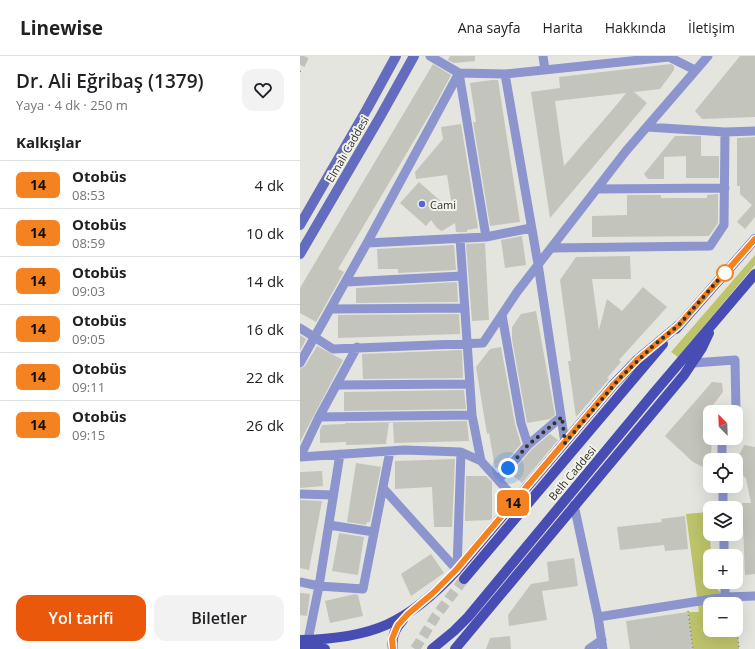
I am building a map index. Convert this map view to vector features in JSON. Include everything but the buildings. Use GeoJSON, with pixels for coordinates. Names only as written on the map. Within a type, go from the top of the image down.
{"type":"FeatureCollection","features":[{"type":"Feature","properties":{"kind":"main road","name":"Elmalı Caddesi"},"geometry":{"type":"LineString","coordinates":[[300,225],[396,56]]}},
{"type":"Feature","properties":{"kind":"main road","name":"Elmalı Caddesi"},"geometry":{"type":"LineString","coordinates":[[300,254],[414,56]]}},
{"type":"Feature","properties":{"kind":"main road","name":"Belh Caddesi"},"geometry":{"type":"LineString","coordinates":[[464,579],[679,325],[755,239]]}},
{"type":"Feature","properties":{"kind":"main road","name":"Belh Caddesi"},"geometry":{"type":"LineString","coordinates":[[432,649],[468,617],[653,394],[755,274]]}},
{"type":"Feature","properties":{"kind":"main road","name":"Belh Caddesi"},"geometry":{"type":"LineString","coordinates":[[408,614],[433,593],[456,570],[624,373],[653,346],[679,325]]}},
{"type":"Feature","properties":{"kind":"main road","name":"Belh Caddesi"},"geometry":{"type":"LineString","coordinates":[[458,646],[693,363],[711,326]]}},
{"type":"Feature","properties":{"kind":"main road"},"geometry":{"type":"LineString","coordinates":[[303,642],[342,638],[366,633],[390,624],[408,614]]}},
{"type":"Feature","properties":{"kind":"main road"},"geometry":{"type":"LineString","coordinates":[[393,649],[393,634],[398,625],[408,614]]}},
{"type":"Feature","properties":{"kind":"main road"},"geometry":{"type":"LineString","coordinates":[[303,642],[324,649]]}},
{"type":"Feature","properties":{"kind":"street"},"geometry":{"type":"LineString","coordinates":[[430,56],[459,73],[505,74],[669,57],[695,70]]}},
{"type":"Feature","properties":{"kind":"street"},"geometry":{"type":"LineString","coordinates":[[543,56],[545,70]]}},
{"type":"Feature","properties":{"kind":"street"},"geometry":{"type":"LineString","coordinates":[[300,328],[333,349],[483,343],[516,292],[596,189],[626,151],[708,56]]}},
{"type":"Feature","properties":{"kind":"street"},"geometry":{"type":"LineString","coordinates":[[459,73],[486,236]]}},
{"type":"Feature","properties":{"kind":"street"},"geometry":{"type":"LineString","coordinates":[[300,363],[367,244],[459,73]]}},
{"type":"Feature","properties":{"kind":"street"},"geometry":{"type":"LineString","coordinates":[[505,74],[538,264],[565,443]]}},
{"type":"Feature","properties":{"kind":"street"},"geometry":{"type":"LineString","coordinates":[[647,127],[725,132],[755,131]]}},
{"type":"Feature","properties":{"kind":"street"},"geometry":{"type":"LineString","coordinates":[[551,248],[710,246],[724,225],[725,132]]}},
{"type":"Feature","properties":{"kind":"street"},"geometry":{"type":"LineString","coordinates":[[596,189],[725,188]]}},
{"type":"Feature","properties":{"kind":"street"},"geometry":{"type":"LineString","coordinates":[[367,244],[486,236],[532,228]]}},
{"type":"Feature","properties":{"kind":"street"},"geometry":{"type":"LineString","coordinates":[[460,238],[472,415],[481,461]]}},
{"type":"Feature","properties":{"kind":"street"},"geometry":{"type":"LineString","coordinates":[[346,282],[462,276]]}},
{"type":"Feature","properties":{"kind":"street"},"geometry":{"type":"LineString","coordinates":[[331,309],[465,308]]}},
{"type":"Feature","properties":{"kind":"street"},"geometry":{"type":"LineString","coordinates":[[502,315],[521,423],[528,445]]}},
{"type":"Feature","properties":{"kind":"street"},"geometry":{"type":"LineString","coordinates":[[357,347],[338,385],[319,417],[300,457],[390,451],[461,452],[481,461],[516,500]]}},
{"type":"Feature","properties":{"kind":"street"},"geometry":{"type":"LineString","coordinates":[[693,363],[735,360],[736,405]]}},
{"type":"Feature","properties":{"kind":"street"},"geometry":{"type":"LineString","coordinates":[[338,385],[470,384]]}},
{"type":"Feature","properties":{"kind":"street"},"geometry":{"type":"LineString","coordinates":[[319,417],[472,415]]}},
{"type":"Feature","properties":{"kind":"street"},"geometry":{"type":"LineString","coordinates":[[498,480],[528,445],[562,417]]}},
{"type":"Feature","properties":{"kind":"street"},"geometry":{"type":"LineString","coordinates":[[300,582],[319,586],[363,589],[390,451]]}},
{"type":"Feature","properties":{"kind":"street"},"geometry":{"type":"LineString","coordinates":[[456,570],[461,452]]}},
{"type":"Feature","properties":{"kind":"street"},"geometry":{"type":"LineString","coordinates":[[303,642],[319,586],[340,454]]}},
{"type":"Feature","properties":{"kind":"street"},"geometry":{"type":"LineString","coordinates":[[383,488],[456,570]]}},
{"type":"Feature","properties":{"kind":"street"},"geometry":{"type":"LineString","coordinates":[[300,494],[333,495]]}},
{"type":"Feature","properties":{"kind":"street"},"geometry":{"type":"LineString","coordinates":[[574,506],[603,645],[589,649]]}},
{"type":"Feature","properties":{"kind":"street"},"geometry":{"type":"LineString","coordinates":[[329,525],[374,532]]}},
{"type":"Feature","properties":{"kind":"street"},"geometry":{"type":"LineString","coordinates":[[725,589],[725,597],[755,596]]}},
{"type":"Feature","properties":{"kind":"street"},"geometry":{"type":"LineString","coordinates":[[598,617],[703,600]]}},
{"type":"Feature","properties":{"kind":"path"},"geometry":{"type":"LineString","coordinates":[[686,603],[693,649]]}},
{"type":"Feature","properties":{"kind":"path"},"geometry":{"type":"LineString","coordinates":[[738,637],[739,649]]}},
{"type":"Feature","properties":{"kind":"green space"},"geometry":{"type":"Polygon","coordinates":[[[755,255],[755,265],[678,357],[671,352],[755,255]]]}},
{"type":"Feature","properties":{"kind":"green space"},"geometry":{"type":"Polygon","coordinates":[[[703,513],[703,541],[710,541],[711,549],[703,549],[703,589],[717,589],[725,597],[703,597],[703,637],[738,637],[739,649],[693,649],[688,612],[699,612],[686,514],[703,513]]]}},
{"type":"Feature","properties":{"kind":"tunnel"},"geometry":{"type":"LineString","coordinates":[[300,65],[304,56]]}},
{"type":"Feature","properties":{"kind":"tunnel"},"geometry":{"type":"LineString","coordinates":[[415,649],[436,616],[464,579]]}},
{"type":"Feature","properties":{"kind":"bus line","name":"14"},"geometry":{"type":"LineString","coordinates":[[393,649],[393,634],[398,625],[408,614],[447,580],[613,385],[638,359],[679,325],[755,239]]}},
{"type":"Feature","properties":{"kind":"place","name":"Cami"},"geometry":{"type":"Point","coordinates":[422,204]}},
{"type":"Feature","properties":{"kind":"route"},"geometry":{"type":"LineString","coordinates":[[508,468],[528,445],[562,417],[565,443],[613,385],[638,359],[679,325],[726,271],[725,273]]}}]}
